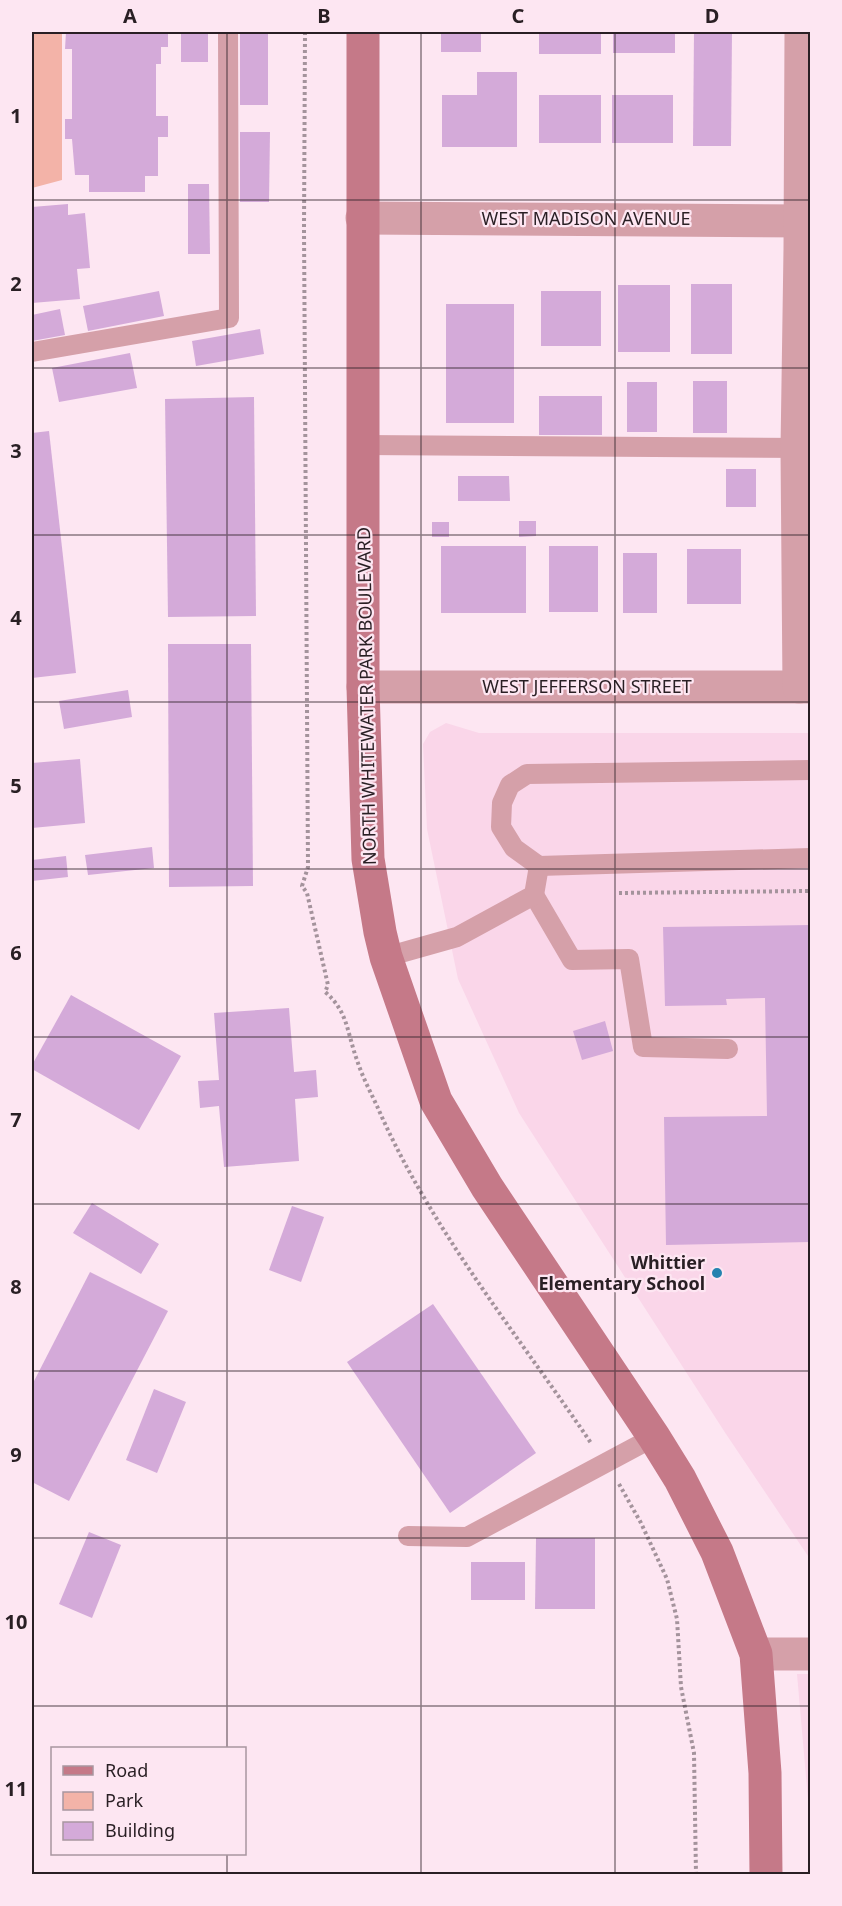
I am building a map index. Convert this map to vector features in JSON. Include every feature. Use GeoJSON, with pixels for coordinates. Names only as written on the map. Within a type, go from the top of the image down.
{"type":"FeatureCollection","features":[{"type":"Feature","properties":{"kind":"street","name":"NORTH WHITEWATER PARK BOULEVARD"},"geometry":{"type":"LineString","coordinates":[[363,32],[363,687],[368,859],[386,957],[436,1101],[487,1187],[654,1437],[680,1479],[717,1552],[756,1654],[765,1773],[766,1875]]}},
{"type":"Feature","properties":{"kind":"street"},"geometry":{"type":"LineString","coordinates":[[801,32],[805,221],[805,687]]}},
{"type":"Feature","properties":{"kind":"street","name":"WEST MADISON AVENUE"},"geometry":{"type":"LineString","coordinates":[[362,218],[805,221]]}},
{"type":"Feature","properties":{"kind":"street","name":"WEST JEFFERSON STREET"},"geometry":{"type":"LineString","coordinates":[[363,687],[805,687]]}},
{"type":"Feature","properties":{"kind":"street"},"geometry":{"type":"LineString","coordinates":[[756,1654],[810,1654]]}},
{"type":"Feature","properties":{"kind":"lane"},"geometry":{"type":"LineString","coordinates":[[32,352],[229,318],[228,32]]}},
{"type":"Feature","properties":{"kind":"lane"},"geometry":{"type":"LineString","coordinates":[[363,446],[804,448]]}},
{"type":"Feature","properties":{"kind":"lane"},"geometry":{"type":"LineString","coordinates":[[810,770],[527,774],[510,785],[502,803],[501,827],[514,848],[539,866],[810,858]]}},
{"type":"Feature","properties":{"kind":"lane"},"geometry":{"type":"LineString","coordinates":[[539,866],[534,895],[572,960],[629,959],[643,1047],[728,1049]]}},
{"type":"Feature","properties":{"kind":"lane"},"geometry":{"type":"LineString","coordinates":[[386,957],[457,937],[534,895]]}},
{"type":"Feature","properties":{"kind":"lane"},"geometry":{"type":"LineString","coordinates":[[408,1536],[467,1537],[654,1437]]}},
{"type":"Feature","properties":{"kind":"path"},"geometry":{"type":"LineString","coordinates":[[305,32],[308,867],[302,886],[307,893],[328,985],[325,992],[336,1002],[344,1016],[357,1060],[382,1119],[416,1184],[461,1256],[590,1441]]}},
{"type":"Feature","properties":{"kind":"path"},"geometry":{"type":"LineString","coordinates":[[609,893],[810,891]]}},
{"type":"Feature","properties":{"kind":"path"},"geometry":{"type":"LineString","coordinates":[[619,1484],[641,1523],[667,1579],[677,1619],[681,1687],[694,1753],[696,1875]]}},
{"type":"Feature","properties":{"kind":"shaded area","name":"Whittier Elementary School"},"geometry":{"type":"Polygon","coordinates":[[[446,723],[479,733],[810,733],[810,1559],[726,1434],[519,1113],[458,979],[427,829],[423,744],[430,732],[446,723]]]}},
{"type":"Feature","properties":{"kind":"shaded area"},"geometry":{"type":"Polygon","coordinates":[[[797,1674],[810,1674],[810,1822],[797,1674]]]}},
{"type":"Feature","properties":{"kind":"green space"},"geometry":{"type":"Polygon","coordinates":[[[32,32],[62,32],[62,180],[32,188],[32,32]]]}},
{"type":"Feature","properties":{"kind":"building"},"geometry":{"type":"Polygon","coordinates":[[[66,32],[168,32],[168,47],[161,47],[161,64],[156,64],[156,116],[168,116],[168,137],[158,137],[158,176],[145,176],[145,192],[89,192],[89,175],[75,175],[72,139],[65,139],[65,119],[72,119],[72,49],[65,49],[66,32]]]}},
{"type":"Feature","properties":{"kind":"building"},"geometry":{"type":"Polygon","coordinates":[[[181,32],[208,32],[208,62],[181,62],[181,32]]]}},
{"type":"Feature","properties":{"kind":"building"},"geometry":{"type":"Polygon","coordinates":[[[240,32],[268,32],[268,105],[240,105],[240,32]]]}},
{"type":"Feature","properties":{"kind":"building"},"geometry":{"type":"Polygon","coordinates":[[[441,32],[481,32],[481,52],[441,52],[441,32]]]}},
{"type":"Feature","properties":{"kind":"building"},"geometry":{"type":"Polygon","coordinates":[[[539,32],[601,32],[601,54],[539,54],[539,32]]]}},
{"type":"Feature","properties":{"kind":"building"},"geometry":{"type":"Polygon","coordinates":[[[613,32],[675,32],[675,53],[613,53],[613,32]]]}},
{"type":"Feature","properties":{"kind":"building"},"geometry":{"type":"Polygon","coordinates":[[[694,32],[732,32],[731,146],[693,146],[694,32]]]}},
{"type":"Feature","properties":{"kind":"building"},"geometry":{"type":"Polygon","coordinates":[[[477,72],[517,72],[517,147],[442,147],[442,95],[477,95],[477,72]]]}},
{"type":"Feature","properties":{"kind":"building"},"geometry":{"type":"Polygon","coordinates":[[[539,95],[601,95],[601,143],[539,143],[539,95]]]}},
{"type":"Feature","properties":{"kind":"building"},"geometry":{"type":"Polygon","coordinates":[[[612,95],[673,95],[673,143],[612,143],[612,95]]]}},
{"type":"Feature","properties":{"kind":"building"},"geometry":{"type":"Polygon","coordinates":[[[240,132],[270,132],[269,202],[240,202],[240,132]]]}},
{"type":"Feature","properties":{"kind":"building"},"geometry":{"type":"Polygon","coordinates":[[[188,184],[209,184],[210,254],[188,254],[188,184]]]}},
{"type":"Feature","properties":{"kind":"building"},"geometry":{"type":"Polygon","coordinates":[[[68,204],[68,215],[85,213],[90,268],[77,269],[80,299],[32,303],[32,207],[68,204]]]}},
{"type":"Feature","properties":{"kind":"building"},"geometry":{"type":"Polygon","coordinates":[[[691,284],[732,284],[732,354],[691,354],[691,284]]]}},
{"type":"Feature","properties":{"kind":"building"},"geometry":{"type":"Polygon","coordinates":[[[618,285],[670,285],[670,352],[618,352],[618,285]]]}},
{"type":"Feature","properties":{"kind":"building"},"geometry":{"type":"Polygon","coordinates":[[[159,291],[164,316],[88,331],[83,306],[159,291]]]}},
{"type":"Feature","properties":{"kind":"building"},"geometry":{"type":"Polygon","coordinates":[[[541,291],[601,291],[601,346],[541,346],[541,291]]]}},
{"type":"Feature","properties":{"kind":"building"},"geometry":{"type":"Polygon","coordinates":[[[446,304],[514,304],[514,423],[446,423],[446,304]]]}},
{"type":"Feature","properties":{"kind":"building"},"geometry":{"type":"Polygon","coordinates":[[[60,309],[65,335],[32,341],[32,315],[60,309]]]}},
{"type":"Feature","properties":{"kind":"building"},"geometry":{"type":"Polygon","coordinates":[[[260,329],[264,354],[196,366],[192,341],[260,329]]]}},
{"type":"Feature","properties":{"kind":"building"},"geometry":{"type":"Polygon","coordinates":[[[130,353],[137,388],[59,402],[52,368],[130,353]]]}},
{"type":"Feature","properties":{"kind":"building"},"geometry":{"type":"Polygon","coordinates":[[[693,381],[727,381],[727,433],[693,433],[693,381]]]}},
{"type":"Feature","properties":{"kind":"building"},"geometry":{"type":"Polygon","coordinates":[[[627,382],[657,382],[657,432],[627,432],[627,382]]]}},
{"type":"Feature","properties":{"kind":"building"},"geometry":{"type":"Polygon","coordinates":[[[539,396],[602,396],[602,435],[539,435],[539,396]]]}},
{"type":"Feature","properties":{"kind":"building"},"geometry":{"type":"Polygon","coordinates":[[[254,397],[256,616],[168,617],[165,399],[254,397]]]}},
{"type":"Feature","properties":{"kind":"building"},"geometry":{"type":"Polygon","coordinates":[[[49,431],[76,673],[32,678],[32,433],[49,431]]]}},
{"type":"Feature","properties":{"kind":"building"},"geometry":{"type":"Polygon","coordinates":[[[726,469],[756,469],[756,507],[726,507],[726,469]]]}},
{"type":"Feature","properties":{"kind":"building"},"geometry":{"type":"Polygon","coordinates":[[[458,476],[509,476],[510,501],[458,501],[458,476]]]}},
{"type":"Feature","properties":{"kind":"building"},"geometry":{"type":"Polygon","coordinates":[[[519,521],[536,521],[536,536],[519,537],[519,521]]]}},
{"type":"Feature","properties":{"kind":"building"},"geometry":{"type":"Polygon","coordinates":[[[432,522],[449,522],[449,537],[432,537],[432,522]]]}},
{"type":"Feature","properties":{"kind":"building"},"geometry":{"type":"Polygon","coordinates":[[[441,546],[526,546],[526,613],[441,613],[441,546]]]}},
{"type":"Feature","properties":{"kind":"building"},"geometry":{"type":"Polygon","coordinates":[[[549,546],[598,546],[598,612],[549,612],[549,546]]]}},
{"type":"Feature","properties":{"kind":"building"},"geometry":{"type":"Polygon","coordinates":[[[687,549],[741,549],[741,604],[687,604],[687,549]]]}},
{"type":"Feature","properties":{"kind":"building"},"geometry":{"type":"Polygon","coordinates":[[[623,553],[657,553],[657,613],[623,613],[623,553]]]}},
{"type":"Feature","properties":{"kind":"building"},"geometry":{"type":"Polygon","coordinates":[[[168,644],[251,644],[253,886],[169,887],[168,644]]]}},
{"type":"Feature","properties":{"kind":"building"},"geometry":{"type":"Polygon","coordinates":[[[128,690],[132,717],[64,729],[59,701],[128,690]]]}},
{"type":"Feature","properties":{"kind":"building"},"geometry":{"type":"Polygon","coordinates":[[[80,759],[85,823],[32,828],[32,763],[80,759]]]}},
{"type":"Feature","properties":{"kind":"building"},"geometry":{"type":"Polygon","coordinates":[[[152,847],[154,868],[88,875],[85,855],[152,847]]]}},
{"type":"Feature","properties":{"kind":"building"},"geometry":{"type":"Polygon","coordinates":[[[66,856],[68,877],[32,881],[32,860],[66,856]]]}},
{"type":"Feature","properties":{"kind":"building"},"geometry":{"type":"Polygon","coordinates":[[[810,925],[810,1242],[666,1245],[664,1117],[767,1116],[765,998],[726,999],[727,1005],[665,1006],[663,927],[810,925]]]}},
{"type":"Feature","properties":{"kind":"building"},"geometry":{"type":"Polygon","coordinates":[[[71,995],[181,1056],[139,1130],[32,1069],[32,1065],[71,995]]]}},
{"type":"Feature","properties":{"kind":"building"},"geometry":{"type":"Polygon","coordinates":[[[289,1008],[294,1072],[316,1070],[318,1097],[295,1099],[299,1161],[224,1167],[219,1106],[200,1108],[198,1081],[219,1080],[214,1013],[289,1008]]]}},
{"type":"Feature","properties":{"kind":"building"},"geometry":{"type":"Polygon","coordinates":[[[605,1021],[613,1051],[582,1060],[573,1031],[605,1021]]]}},
{"type":"Feature","properties":{"kind":"building"},"geometry":{"type":"Polygon","coordinates":[[[92,1203],[159,1244],[141,1274],[73,1233],[92,1203]]]}},
{"type":"Feature","properties":{"kind":"building"},"geometry":{"type":"Polygon","coordinates":[[[292,1206],[324,1217],[301,1282],[269,1270],[292,1206]]]}},
{"type":"Feature","properties":{"kind":"building"},"geometry":{"type":"Polygon","coordinates":[[[90,1272],[168,1311],[69,1501],[32,1482],[32,1385],[90,1272]]]}},
{"type":"Feature","properties":{"kind":"building"},"geometry":{"type":"Polygon","coordinates":[[[433,1304],[536,1453],[450,1513],[347,1362],[433,1304]]]}},
{"type":"Feature","properties":{"kind":"building"},"geometry":{"type":"Polygon","coordinates":[[[154,1389],[186,1402],[157,1473],[126,1460],[154,1389]]]}},
{"type":"Feature","properties":{"kind":"building"},"geometry":{"type":"Polygon","coordinates":[[[89,1532],[121,1545],[92,1618],[59,1604],[89,1532]]]}},
{"type":"Feature","properties":{"kind":"building"},"geometry":{"type":"Polygon","coordinates":[[[536,1538],[595,1538],[595,1609],[535,1609],[536,1538]]]}},
{"type":"Feature","properties":{"kind":"building"},"geometry":{"type":"Polygon","coordinates":[[[471,1562],[525,1562],[525,1600],[471,1600],[471,1562]]]}},
{"type":"Feature","properties":{"kind":"place","name":"Whittier Elementary School"},"geometry":{"type":"Point","coordinates":[717,1273]}}]}
